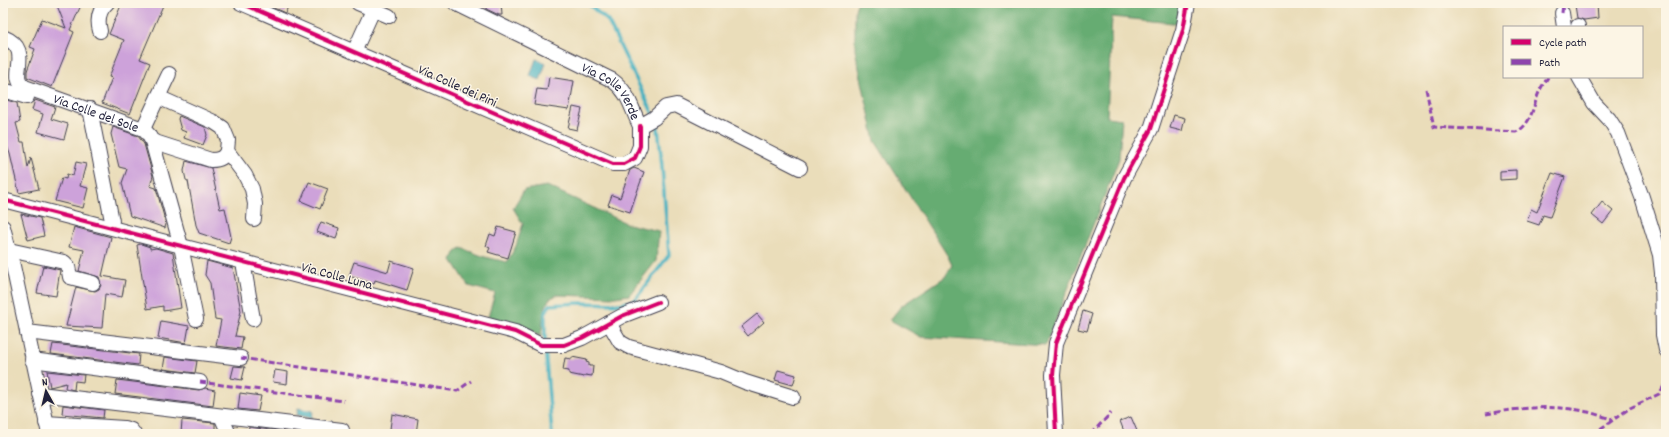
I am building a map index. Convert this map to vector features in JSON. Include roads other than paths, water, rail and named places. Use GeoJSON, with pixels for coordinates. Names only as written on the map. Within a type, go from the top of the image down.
{"type":"FeatureCollection","features":[{"type":"Feature","properties":{"kind":"street"},"geometry":{"type":"LineString","coordinates":[[100,31],[98,22],[107,3]]}},
{"type":"Feature","properties":{"kind":"street","name":"Via Colle dei Pini"},"geometry":{"type":"LineString","coordinates":[[241,3],[612,164],[624,164],[635,158],[649,120]]}},
{"type":"Feature","properties":{"kind":"street"},"geometry":{"type":"LineString","coordinates":[[358,3],[389,16]]}},
{"type":"Feature","properties":{"kind":"street","name":"Via Colle Verde"},"geometry":{"type":"LineString","coordinates":[[455,3],[612,80],[624,90],[649,120],[668,106],[679,106],[800,168]]}},
{"type":"Feature","properties":{"kind":"street"},"geometry":{"type":"LineString","coordinates":[[1056,434],[1053,369],[1058,339],[1124,178],[1151,129],[1183,30],[1188,3]]}},
{"type":"Feature","properties":{"kind":"street"},"geometry":{"type":"LineString","coordinates":[[354,52],[373,10]]}},
{"type":"Feature","properties":{"kind":"street"},"geometry":{"type":"LineString","coordinates":[[1562,13],[1572,26]]}},
{"type":"Feature","properties":{"kind":"street","name":"Via Colle del Sole"},"geometry":{"type":"LineString","coordinates":[[3,37],[14,43],[18,49],[20,60],[17,78],[21,85],[143,129],[169,74]]}},
{"type":"Feature","properties":{"kind":"street"},"geometry":{"type":"LineString","coordinates":[[1580,78],[1594,103],[1609,119],[1618,133],[1654,235],[1662,269],[1663,335],[1666,350]]}},
{"type":"Feature","properties":{"kind":"street"},"geometry":{"type":"LineString","coordinates":[[3,90],[27,97]]}},
{"type":"Feature","properties":{"kind":"street"},"geometry":{"type":"LineString","coordinates":[[152,141],[211,160],[221,159],[225,156],[227,151],[228,137],[220,126],[158,97]]}},
{"type":"Feature","properties":{"kind":"street"},"geometry":{"type":"LineString","coordinates":[[90,109],[112,221]]}},
{"type":"Feature","properties":{"kind":"street"},"geometry":{"type":"LineString","coordinates":[[143,129],[152,141],[181,246],[196,319]]}},
{"type":"Feature","properties":{"kind":"street"},"geometry":{"type":"LineString","coordinates":[[227,151],[245,175],[252,189],[255,204],[254,219]]}},
{"type":"Feature","properties":{"kind":"street","name":"Via Colle Luna"},"geometry":{"type":"LineString","coordinates":[[3,200],[515,332],[544,345],[559,346],[570,343],[609,323],[658,302]]}},
{"type":"Feature","properties":{"kind":"street"},"geometry":{"type":"LineString","coordinates":[[3,227],[47,428],[124,428],[130,430],[134,434]]}},
{"type":"Feature","properties":{"kind":"street"},"geometry":{"type":"LineString","coordinates":[[9,250],[64,262],[68,266],[70,276],[93,283]]}},
{"type":"Feature","properties":{"kind":"street"},"geometry":{"type":"LineString","coordinates":[[243,262],[253,320]]}},
{"type":"Feature","properties":{"kind":"street"},"geometry":{"type":"LineString","coordinates":[[609,323],[620,342],[629,347],[721,372],[745,382],[793,396]]}},
{"type":"Feature","properties":{"kind":"street"},"geometry":{"type":"LineString","coordinates":[[27,332],[241,358]]}},
{"type":"Feature","properties":{"kind":"street"},"geometry":{"type":"LineString","coordinates":[[32,360],[200,382]]}},
{"type":"Feature","properties":{"kind":"street"},"geometry":{"type":"LineString","coordinates":[[40,394],[342,430]]}},
{"type":"Feature","properties":{"kind":"street"},"geometry":{"type":"LineString","coordinates":[[221,416],[229,434]]}},
{"type":"Feature","properties":{"kind":"water"},"geometry":{"type":"Polygon","coordinates":[[[536,59],[546,63],[540,80],[530,76],[536,59]]]}},
{"type":"Feature","properties":{"kind":"water"},"geometry":{"type":"Polygon","coordinates":[[[298,408],[313,411],[312,418],[297,415],[298,408]]]}},
{"type":"Feature","properties":{"kind":"waterway"},"geometry":{"type":"LineString","coordinates":[[587,3],[608,21],[653,114]]}},
{"type":"Feature","properties":{"kind":"waterway"},"geometry":{"type":"LineString","coordinates":[[545,341],[545,313],[550,305],[579,303],[620,304],[635,300],[669,255],[661,155],[656,121]]}},
{"type":"Feature","properties":{"kind":"waterway"},"geometry":{"type":"LineString","coordinates":[[545,348],[552,434]]}}]}
